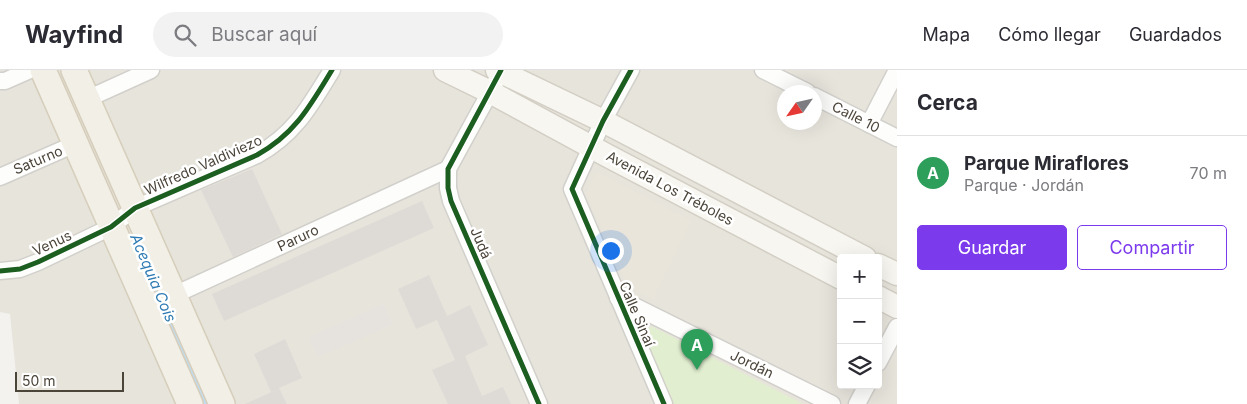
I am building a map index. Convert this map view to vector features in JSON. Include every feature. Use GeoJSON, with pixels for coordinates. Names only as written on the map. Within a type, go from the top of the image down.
{"type":"FeatureCollection","features":[{"type":"Feature","properties":{"kind":"main road"},"geometry":{"type":"LineString","coordinates":[[43,70],[190,404]]}},
{"type":"Feature","properties":{"kind":"main road"},"geometry":{"type":"LineString","coordinates":[[74,70],[222,404]]}},
{"type":"Feature","properties":{"kind":"main road","name":"Avenida Los Tréboles"},"geometry":{"type":"LineString","coordinates":[[446,70],[837,276]]}},
{"type":"Feature","properties":{"kind":"main road","name":"Avenida Los Tréboles"},"geometry":{"type":"LineString","coordinates":[[499,71],[603,121],[857,254]]}},
{"type":"Feature","properties":{"kind":"main road"},"geometry":{"type":"LineString","coordinates":[[882,266],[897,274]]}},
{"type":"Feature","properties":{"kind":"main road"},"geometry":{"type":"LineString","coordinates":[[882,299],[897,307]]}},
{"type":"Feature","properties":{"kind":"street"},"geometry":{"type":"LineString","coordinates":[[0,81],[5,81],[30,70]]}},
{"type":"Feature","properties":{"kind":"street"},"geometry":{"type":"LineString","coordinates":[[87,99],[151,70]]}},
{"type":"Feature","properties":{"kind":"street","name":"Wilfredo Valdiviezo"},"geometry":{"type":"LineString","coordinates":[[112,226],[134,208],[257,155],[273,146],[297,124],[332,70]]}},
{"type":"Feature","properties":{"kind":"street","name":"Calle Sinaí"},"geometry":{"type":"LineString","coordinates":[[631,70],[603,121],[572,189],[664,404]]}},
{"type":"Feature","properties":{"kind":"street"},"geometry":{"type":"LineString","coordinates":[[763,70],[794,85]]}},
{"type":"Feature","properties":{"kind":"street"},"geometry":{"type":"LineString","coordinates":[[870,124],[897,70]]}},
{"type":"Feature","properties":{"kind":"street"},"geometry":{"type":"LineString","coordinates":[[448,169],[490,92],[499,71]]}},
{"type":"Feature","properties":{"kind":"street","name":"Calle 10"},"geometry":{"type":"LineString","coordinates":[[822,100],[897,138]]}},
{"type":"Feature","properties":{"kind":"street","name":"Saturno"},"geometry":{"type":"LineString","coordinates":[[0,176],[75,144]]}},
{"type":"Feature","properties":{"kind":"street","name":"Paruro"},"geometry":{"type":"LineString","coordinates":[[148,306],[448,169]]}},
{"type":"Feature","properties":{"kind":"street","name":"Judá"},"geometry":{"type":"LineString","coordinates":[[448,169],[448,188],[451,201],[539,404]]}},
{"type":"Feature","properties":{"kind":"street","name":"Venus"},"geometry":{"type":"LineString","coordinates":[[0,271],[20,269],[38,262],[112,226]]}},
{"type":"Feature","properties":{"kind":"street","name":"Jordán"},"geometry":{"type":"LineString","coordinates":[[618,298],[832,404]]}},
{"type":"Feature","properties":{"kind":"street"},"geometry":{"type":"LineString","coordinates":[[882,355],[897,327]]}},
{"type":"Feature","properties":{"kind":"street"},"geometry":{"type":"LineString","coordinates":[[857,404],[865,389]]}},
{"type":"Feature","properties":{"kind":"shaded area"},"geometry":{"type":"Polygon","coordinates":[[[0,70],[897,70],[897,404],[19,404],[10,314],[0,312],[0,70]]]}},
{"type":"Feature","properties":{"kind":"shaded area"},"geometry":{"type":"Polygon","coordinates":[[[597,172],[691,221],[653,299],[628,286],[586,194],[597,172]]]}},
{"type":"Feature","properties":{"kind":"shaded area"},"geometry":{"type":"Polygon","coordinates":[[[383,304],[393,324],[318,357],[309,337],[383,304]]]}},
{"type":"Feature","properties":{"kind":"green space"},"geometry":{"type":"Polygon","coordinates":[[[653,327],[803,404],[673,404],[643,335],[645,328],[653,327]]]}},
{"type":"Feature","properties":{"kind":"building"},"geometry":{"type":"Polygon","coordinates":[[[252,169],[282,234],[233,257],[201,190],[252,169]]]}},
{"type":"Feature","properties":{"kind":"building"},"geometry":{"type":"Polygon","coordinates":[[[422,201],[434,228],[224,321],[212,294],[422,201]]]}},
{"type":"Feature","properties":{"kind":"building"},"geometry":{"type":"Polygon","coordinates":[[[429,275],[447,316],[470,305],[488,345],[465,356],[482,396],[503,387],[511,404],[448,404],[432,370],[455,360],[437,320],[416,329],[398,289],[429,275]]]}},
{"type":"Feature","properties":{"kind":"building"},"geometry":{"type":"Polygon","coordinates":[[[285,339],[302,378],[279,388],[287,404],[245,404],[278,389],[271,392],[254,354],[285,339]]]}},
{"type":"Feature","properties":{"kind":"waterway","name":"Acequia Cois"},"geometry":{"type":"LineString","coordinates":[[148,267],[207,404]]}},
{"type":"Feature","properties":{"kind":"cycle path"},"geometry":{"type":"LineString","coordinates":[[0,271],[20,269],[38,262],[111,227],[135,208],[257,155],[282,138],[292,128],[309,107],[332,70]]}},
{"type":"Feature","properties":{"kind":"cycle path"},"geometry":{"type":"LineString","coordinates":[[501,70],[448,169],[448,188],[451,201],[539,404]]}},
{"type":"Feature","properties":{"kind":"cycle path"},"geometry":{"type":"LineString","coordinates":[[631,70],[603,121],[572,189],[664,404]]}},
{"type":"Feature","properties":{"kind":"place","name":"Parque Miraflores"},"geometry":{"type":"Point","coordinates":[697,370]}}]}
